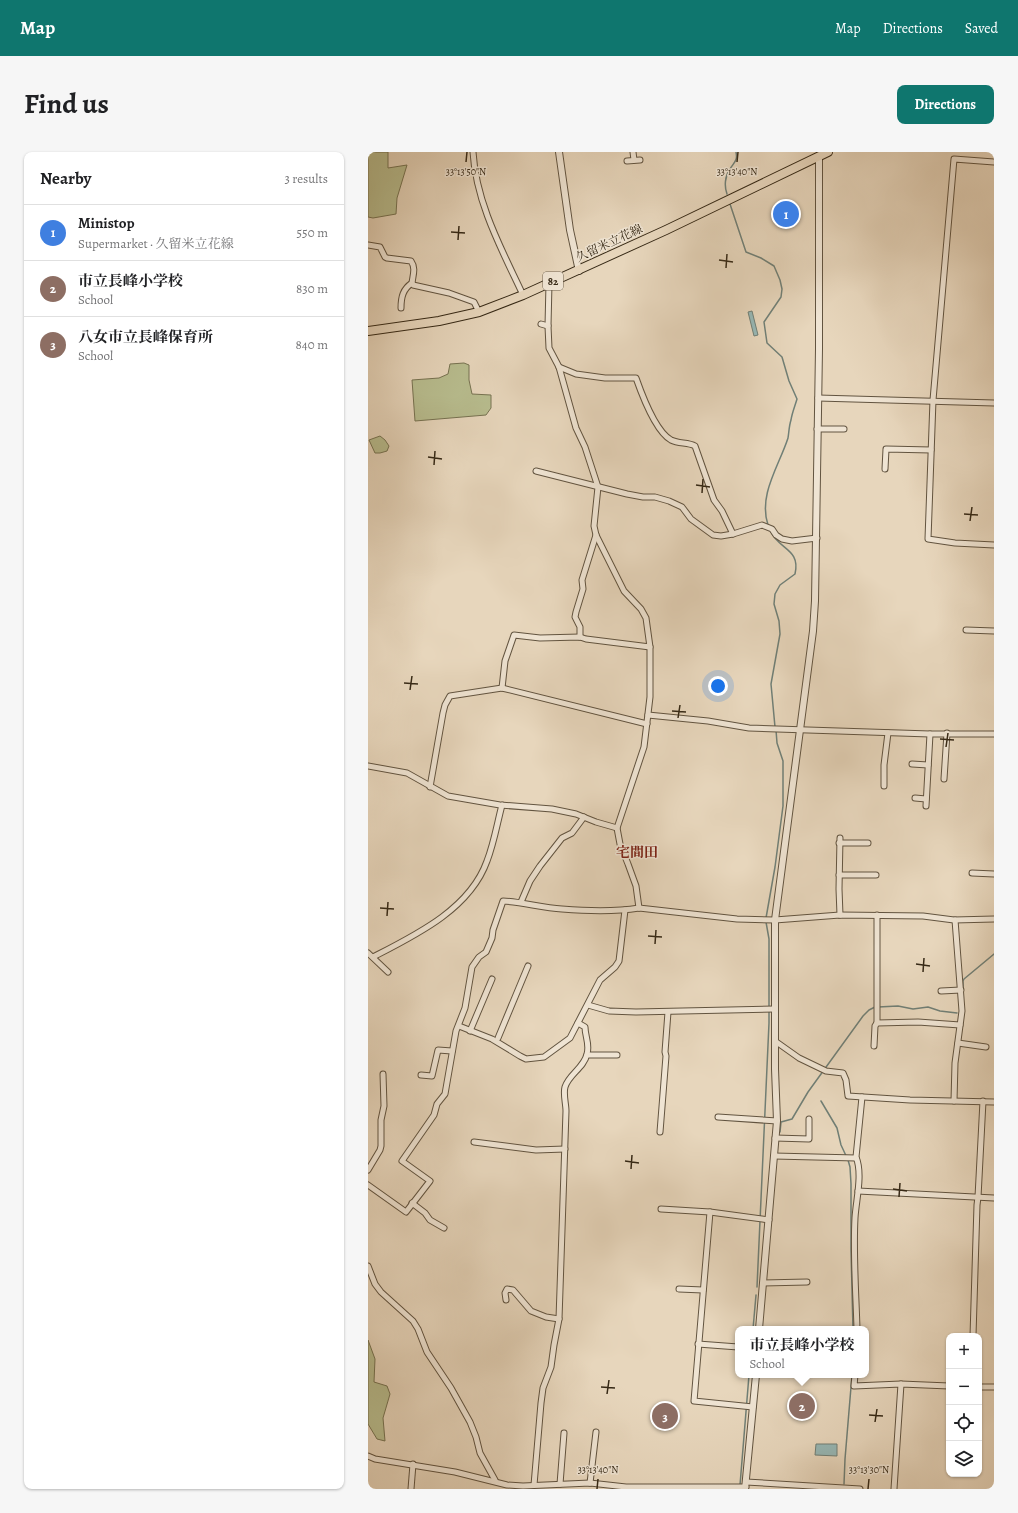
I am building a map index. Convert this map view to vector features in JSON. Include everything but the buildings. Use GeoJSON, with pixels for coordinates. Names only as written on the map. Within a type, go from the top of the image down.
{"type":"FeatureCollection","features":[{"type":"Feature","properties":{"kind":"main road","name":"久留米立花線"},"geometry":{"type":"LineString","coordinates":[[368,331],[479,312],[523,295],[579,270],[819,154],[828,152]]}},
{"type":"Feature","properties":{"kind":"street"},"geometry":{"type":"LineString","coordinates":[[473,152],[478,184],[486,210],[523,295]]}},
{"type":"Feature","properties":{"kind":"street"},"geometry":{"type":"LineString","coordinates":[[559,152],[570,230],[579,270]]}},
{"type":"Feature","properties":{"kind":"street"},"geometry":{"type":"LineString","coordinates":[[633,152],[634,160]]}},
{"type":"Feature","properties":{"kind":"street"},"geometry":{"type":"LineString","coordinates":[[759,1326],[777,1121],[772,920],[813,631],[817,570],[819,154]]}},
{"type":"Feature","properties":{"kind":"street"},"geometry":{"type":"LineString","coordinates":[[994,162],[954,159],[933,400],[928,539],[955,544],[994,545]]}},
{"type":"Feature","properties":{"kind":"street"},"geometry":{"type":"LineString","coordinates":[[627,161],[640,160]]}},
{"type":"Feature","properties":{"kind":"street"},"geometry":{"type":"LineString","coordinates":[[368,245],[380,247],[387,258],[411,260],[414,264],[412,283],[406,287],[402,294],[401,308]]}},
{"type":"Feature","properties":{"kind":"street"},"geometry":{"type":"LineString","coordinates":[[412,283],[413,286],[449,293],[474,302],[479,312]]}},
{"type":"Feature","properties":{"kind":"street"},"geometry":{"type":"LineString","coordinates":[[549,283],[549,348],[559,367],[576,428],[598,476],[594,526],[596,535],[624,591],[641,609],[646,618],[650,648],[650,698],[644,747],[617,828],[620,844],[636,886],[639,908]]}},
{"type":"Feature","properties":{"kind":"street"},"geometry":{"type":"LineString","coordinates":[[541,324],[548,326]]}},
{"type":"Feature","properties":{"kind":"street"},"geometry":{"type":"LineString","coordinates":[[559,367],[576,374],[605,378],[636,378],[649,411],[664,434],[673,442],[696,446],[714,500],[722,511],[733,534]]}},
{"type":"Feature","properties":{"kind":"street"},"geometry":{"type":"LineString","coordinates":[[818,398],[933,400],[994,403]]}},
{"type":"Feature","properties":{"kind":"street"},"geometry":{"type":"LineString","coordinates":[[817,429],[844,429]]}},
{"type":"Feature","properties":{"kind":"street"},"geometry":{"type":"LineString","coordinates":[[885,469],[886,449],[931,450]]}},
{"type":"Feature","properties":{"kind":"street"},"geometry":{"type":"LineString","coordinates":[[536,471],[643,496],[655,496],[682,508],[692,519],[713,534],[721,536],[762,526],[772,529],[776,535],[782,539],[792,541],[816,538]]}},
{"type":"Feature","properties":{"kind":"street"},"geometry":{"type":"LineString","coordinates":[[580,637],[580,627],[575,617],[583,589],[582,580],[596,535]]}},
{"type":"Feature","properties":{"kind":"street"},"geometry":{"type":"LineString","coordinates":[[966,630],[994,631]]}},
{"type":"Feature","properties":{"kind":"street"},"geometry":{"type":"LineString","coordinates":[[502,688],[505,661],[514,634],[540,638],[580,637],[586,640],[650,648]]}},
{"type":"Feature","properties":{"kind":"street"},"geometry":{"type":"LineString","coordinates":[[430,787],[443,713],[450,696],[502,688],[647,724]]}},
{"type":"Feature","properties":{"kind":"street"},"geometry":{"type":"LineString","coordinates":[[648,715],[708,721],[749,728],[888,733],[994,734]]}},
{"type":"Feature","properties":{"kind":"street"},"geometry":{"type":"LineString","coordinates":[[884,786],[884,765],[888,733]]}},
{"type":"Feature","properties":{"kind":"street"},"geometry":{"type":"LineString","coordinates":[[944,779],[947,733]]}},
{"type":"Feature","properties":{"kind":"street"},"geometry":{"type":"LineString","coordinates":[[926,806],[930,734]]}},
{"type":"Feature","properties":{"kind":"street"},"geometry":{"type":"LineString","coordinates":[[912,764],[928,765]]}},
{"type":"Feature","properties":{"kind":"street"},"geometry":{"type":"LineString","coordinates":[[368,766],[407,773],[448,796],[502,805],[552,809],[584,817],[617,828]]}},
{"type":"Feature","properties":{"kind":"street"},"geometry":{"type":"LineString","coordinates":[[915,798],[926,799]]}},
{"type":"Feature","properties":{"kind":"street"},"geometry":{"type":"LineString","coordinates":[[373,957],[409,939],[439,921],[474,886],[487,862],[502,805]]}},
{"type":"Feature","properties":{"kind":"street"},"geometry":{"type":"LineString","coordinates":[[521,902],[530,881],[540,866],[562,838],[572,833],[584,817]]}},
{"type":"Feature","properties":{"kind":"street"},"geometry":{"type":"LineString","coordinates":[[840,915],[840,840],[863,841]]}},
{"type":"Feature","properties":{"kind":"street"},"geometry":{"type":"LineString","coordinates":[[972,873],[994,874]]}},
{"type":"Feature","properties":{"kind":"street"},"geometry":{"type":"LineString","coordinates":[[839,875],[876,875]]}},
{"type":"Feature","properties":{"kind":"street"},"geometry":{"type":"LineString","coordinates":[[368,1185],[406,1212],[430,1181],[402,1161],[434,1116],[437,1104],[444,1094],[456,1031],[465,1008],[472,967],[479,957],[486,952],[492,938],[493,930],[503,901],[521,902],[561,909],[625,910],[639,908],[737,919],[772,920],[840,915],[877,915],[923,916],[955,920],[994,919]]}},
{"type":"Feature","properties":{"kind":"street"},"geometry":{"type":"LineString","coordinates":[[458,1026],[492,1039],[526,1059],[544,1057],[550,1053],[570,1038],[600,980],[615,967],[619,961],[625,910]]}},
{"type":"Feature","properties":{"kind":"street"},"geometry":{"type":"LineString","coordinates":[[874,1046],[875,1026],[877,1023],[877,915]]}},
{"type":"Feature","properties":{"kind":"street"},"geometry":{"type":"LineString","coordinates":[[954,1101],[962,1011],[955,920]]}},
{"type":"Feature","properties":{"kind":"street"},"geometry":{"type":"LineString","coordinates":[[368,953],[388,972]]}},
{"type":"Feature","properties":{"kind":"street"},"geometry":{"type":"LineString","coordinates":[[498,1038],[528,966]]}},
{"type":"Feature","properties":{"kind":"street"},"geometry":{"type":"LineString","coordinates":[[470,1031],[492,979]]}},
{"type":"Feature","properties":{"kind":"street"},"geometry":{"type":"LineString","coordinates":[[941,991],[960,990]]}},
{"type":"Feature","properties":{"kind":"street"},"geometry":{"type":"LineString","coordinates":[[588,1005],[609,1011],[636,1012],[774,1009]]}},
{"type":"Feature","properties":{"kind":"street"},"geometry":{"type":"LineString","coordinates":[[660,1132],[668,1012]]}},
{"type":"Feature","properties":{"kind":"street"},"geometry":{"type":"LineString","coordinates":[[877,1023],[918,1022],[960,1025]]}},
{"type":"Feature","properties":{"kind":"street"},"geometry":{"type":"LineString","coordinates":[[531,1487],[541,1402],[544,1388],[552,1367],[554,1345],[560,1319],[566,1111],[565,1087],[569,1080],[582,1066],[587,1055],[589,1044],[585,1035],[585,1027],[578,1023]]}},
{"type":"Feature","properties":{"kind":"street"},"geometry":{"type":"LineString","coordinates":[[775,1041],[799,1058],[826,1071],[843,1073],[846,1080],[848,1096],[994,1102]]}},
{"type":"Feature","properties":{"kind":"street"},"geometry":{"type":"LineString","coordinates":[[958,1043],[986,1046]]}},
{"type":"Feature","properties":{"kind":"street"},"geometry":{"type":"LineString","coordinates":[[421,1075],[432,1076],[438,1050],[452,1051]]}},
{"type":"Feature","properties":{"kind":"street"},"geometry":{"type":"LineString","coordinates":[[587,1055],[617,1055]]}},
{"type":"Feature","properties":{"kind":"street"},"geometry":{"type":"LineString","coordinates":[[368,1170],[381,1146],[381,1120],[384,1113],[383,1074]]}},
{"type":"Feature","properties":{"kind":"street"},"geometry":{"type":"LineString","coordinates":[[857,1326],[855,1218],[858,1191],[858,1162],[856,1158],[862,1097]]}},
{"type":"Feature","properties":{"kind":"street"},"geometry":{"type":"LineString","coordinates":[[973,1333],[977,1205],[983,1101]]}},
{"type":"Feature","properties":{"kind":"street"},"geometry":{"type":"LineString","coordinates":[[718,1117],[777,1121]]}},
{"type":"Feature","properties":{"kind":"street"},"geometry":{"type":"LineString","coordinates":[[775,1138],[809,1139],[809,1119]]}},
{"type":"Feature","properties":{"kind":"street"},"geometry":{"type":"LineString","coordinates":[[474,1142],[536,1150],[565,1149]]}},
{"type":"Feature","properties":{"kind":"street"},"geometry":{"type":"LineString","coordinates":[[774,1156],[856,1158]]}},
{"type":"Feature","properties":{"kind":"street"},"geometry":{"type":"LineString","coordinates":[[858,1191],[994,1198]]}},
{"type":"Feature","properties":{"kind":"street"},"geometry":{"type":"LineString","coordinates":[[412,1203],[425,1213],[430,1220],[444,1228]]}},
{"type":"Feature","properties":{"kind":"street"},"geometry":{"type":"LineString","coordinates":[[661,1209],[710,1212],[769,1220]]}},
{"type":"Feature","properties":{"kind":"street"},"geometry":{"type":"LineString","coordinates":[[710,1212],[694,1401],[753,1407]]}},
{"type":"Feature","properties":{"kind":"street"},"geometry":{"type":"LineString","coordinates":[[368,1266],[375,1284],[381,1292],[413,1321],[418,1329],[427,1352],[452,1388],[470,1422],[480,1453],[495,1480]]}},
{"type":"Feature","properties":{"kind":"street"},"geometry":{"type":"LineString","coordinates":[[763,1283],[807,1282]]}},
{"type":"Feature","properties":{"kind":"street"},"geometry":{"type":"LineString","coordinates":[[506,1300],[505,1293],[507,1289],[513,1290],[531,1311],[546,1317],[560,1319]]}},
{"type":"Feature","properties":{"kind":"street"},"geometry":{"type":"LineString","coordinates":[[679,1289],[703,1290]]}},
{"type":"Feature","properties":{"kind":"street"},"geometry":{"type":"LineString","coordinates":[[698,1344],[735,1347]]}},
{"type":"Feature","properties":{"kind":"street"},"geometry":{"type":"LineString","coordinates":[[746,1486],[756,1378]]}},
{"type":"Feature","properties":{"kind":"street"},"geometry":{"type":"LineString","coordinates":[[855,1378],[854,1386],[901,1384],[946,1386]]}},
{"type":"Feature","properties":{"kind":"street"},"geometry":{"type":"LineString","coordinates":[[894,1489],[901,1384]]}},
{"type":"Feature","properties":{"kind":"street"},"geometry":{"type":"LineString","coordinates":[[982,1387],[994,1387]]}},
{"type":"Feature","properties":{"kind":"street"},"geometry":{"type":"LineString","coordinates":[[590,1483],[596,1432]]}},
{"type":"Feature","properties":{"kind":"street"},"geometry":{"type":"LineString","coordinates":[[560,1484],[564,1433]]}},
{"type":"Feature","properties":{"kind":"street"},"geometry":{"type":"LineString","coordinates":[[368,1456],[375,1459],[413,1464],[495,1480],[507,1484],[531,1487],[560,1484],[568,1486],[590,1483],[626,1487],[746,1486],[860,1489]]}},
{"type":"Feature","properties":{"kind":"street"},"geometry":{"type":"LineString","coordinates":[[411,1489],[413,1464]]}},
{"type":"Feature","properties":{"kind":"green space"},"geometry":{"type":"Polygon","coordinates":[[[368,152],[388,152],[388,168],[407,165],[397,198],[396,214],[373,218],[368,217],[368,152]]]}},
{"type":"Feature","properties":{"kind":"green space"},"geometry":{"type":"Polygon","coordinates":[[[464,363],[469,365],[469,380],[472,394],[491,395],[491,408],[486,415],[415,421],[412,380],[439,378],[448,374],[450,364],[464,363]]]}},
{"type":"Feature","properties":{"kind":"green space"},"geometry":{"type":"Polygon","coordinates":[[[380,436],[389,446],[387,451],[375,453],[369,440],[380,436]]]}},
{"type":"Feature","properties":{"kind":"green space"},"geometry":{"type":"Polygon","coordinates":[[[368,1340],[375,1359],[374,1382],[387,1386],[390,1394],[383,1418],[385,1441],[377,1439],[368,1424],[368,1340]]]}},
{"type":"Feature","properties":{"kind":"water"},"geometry":{"type":"Polygon","coordinates":[[[752,311],[758,335],[754,336],[748,312],[752,311]]]}},
{"type":"Feature","properties":{"kind":"water"},"geometry":{"type":"Polygon","coordinates":[[[816,1444],[837,1444],[837,1456],[815,1455],[816,1444]]]}},
{"type":"Feature","properties":{"kind":"waterway"},"geometry":{"type":"LineString","coordinates":[[727,194],[726,178],[736,159],[736,152]]}},
{"type":"Feature","properties":{"kind":"waterway"},"geometry":{"type":"LineString","coordinates":[[730,204],[746,252],[761,258],[774,266],[780,280],[782,289],[781,297],[764,322],[767,343],[782,357],[789,381],[797,399],[791,417],[788,438],[768,492],[766,503],[768,525]]}},
{"type":"Feature","properties":{"kind":"waterway"},"geometry":{"type":"LineString","coordinates":[[770,530],[778,542],[792,554],[796,565],[795,574],[780,585],[775,594],[774,604],[779,621],[780,634],[771,684],[775,727]]}},
{"type":"Feature","properties":{"kind":"waterway"},"geometry":{"type":"LineString","coordinates":[[766,918],[775,867],[783,806],[783,761],[777,743],[776,730]]}},
{"type":"Feature","properties":{"kind":"waterway"},"geometry":{"type":"LineString","coordinates":[[757,1287],[769,1023],[769,939],[766,922]]}},
{"type":"Feature","properties":{"kind":"waterway"},"geometry":{"type":"LineString","coordinates":[[963,990],[964,979],[994,954]]}},
{"type":"Feature","properties":{"kind":"waterway"},"geometry":{"type":"LineString","coordinates":[[878,1007],[898,1006],[913,1009],[928,1007],[940,1011],[957,1013]]}},
{"type":"Feature","properties":{"kind":"waterway"},"geometry":{"type":"LineString","coordinates":[[780,1132],[781,1122],[792,1119],[808,1092],[863,1016],[875,1007]]}},
{"type":"Feature","properties":{"kind":"waterway"},"geometry":{"type":"LineString","coordinates":[[821,1101],[837,1128],[841,1145],[850,1167],[853,1326]]}},
{"type":"Feature","properties":{"kind":"waterway"},"geometry":{"type":"LineString","coordinates":[[753,1326],[756,1295]]}},
{"type":"Feature","properties":{"kind":"waterway"},"geometry":{"type":"LineString","coordinates":[[740,1485],[749,1378]]}},
{"type":"Feature","properties":{"kind":"waterway"},"geometry":{"type":"LineString","coordinates":[[844,1484],[852,1378]]}},
{"type":"Feature","properties":{"kind":"place","name":"Ministop"},"geometry":{"type":"Point","coordinates":[786,214]}},
{"type":"Feature","properties":{"kind":"place","name":"市立長峰小学校"},"geometry":{"type":"Point","coordinates":[802,1406]}},
{"type":"Feature","properties":{"kind":"place","name":"八女市立長峰保育所"},"geometry":{"type":"Point","coordinates":[665,1416]}},
{"type":"Feature","properties":{"kind":"district","name":"宅間田"},"geometry":{"type":"Point","coordinates":[637,852]}}]}
